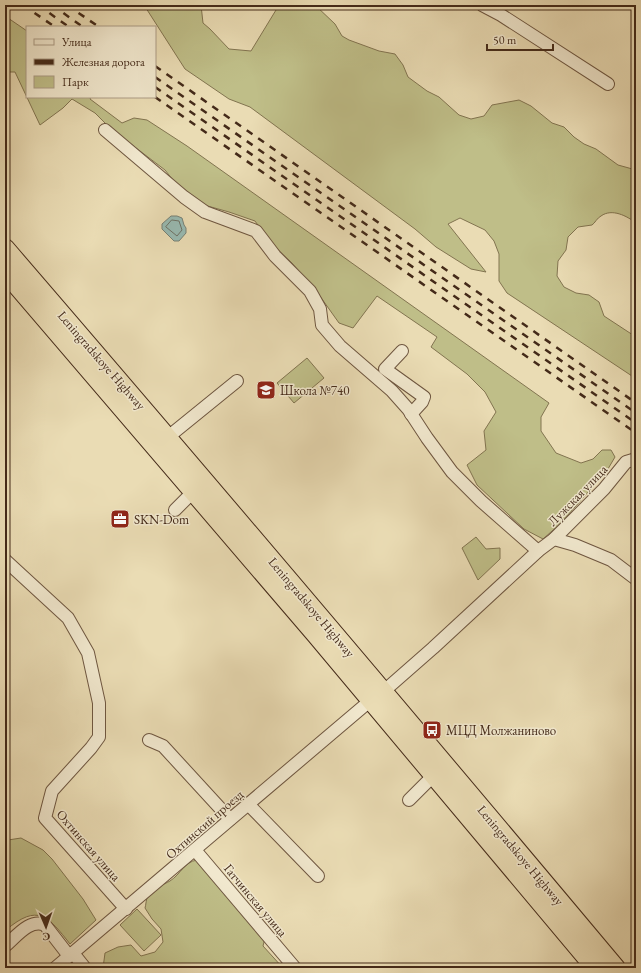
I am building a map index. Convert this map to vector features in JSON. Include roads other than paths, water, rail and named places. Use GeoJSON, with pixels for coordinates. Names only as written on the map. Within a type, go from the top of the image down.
{"type":"FeatureCollection","features":[{"type":"Feature","properties":{"kind":"highway","name":"Leningradskoye Highway"},"geometry":{"type":"LineString","coordinates":[[5,248],[168,437],[377,696],[434,776],[595,968]]}},
{"type":"Feature","properties":{"kind":"highway","name":"Leningradskoye Highway"},"geometry":{"type":"LineString","coordinates":[[5,272],[194,491],[377,696],[616,968]]}},
{"type":"Feature","properties":{"kind":"street"},"geometry":{"type":"LineString","coordinates":[[482,5],[501,15],[608,84]]}},
{"type":"Feature","properties":{"kind":"street"},"geometry":{"type":"LineString","coordinates":[[105,130],[184,197],[205,212],[256,231],[275,256],[310,291],[320,309],[322,325],[346,351],[392,391],[411,414],[452,472],[481,501],[538,552]]}},
{"type":"Feature","properties":{"kind":"street"},"geometry":{"type":"LineString","coordinates":[[402,351],[385,369],[424,397],[422,402],[411,414]]}},
{"type":"Feature","properties":{"kind":"street"},"geometry":{"type":"LineString","coordinates":[[168,437],[237,381]]}},
{"type":"Feature","properties":{"kind":"street","name":"Лужская улица"},"geometry":{"type":"LineString","coordinates":[[636,459],[626,462],[604,489],[554,539],[575,545],[611,560],[636,580]]}},
{"type":"Feature","properties":{"kind":"street"},"geometry":{"type":"LineString","coordinates":[[175,510],[194,491]]}},
{"type":"Feature","properties":{"kind":"street","name":"Охтинский проезд"},"geometry":{"type":"LineString","coordinates":[[55,968],[433,648],[554,539]]}},
{"type":"Feature","properties":{"kind":"street","name":"Охтинская улица"},"geometry":{"type":"LineString","coordinates":[[5,560],[68,618],[88,653],[98,703],[99,737],[52,791],[45,818],[126,908]]}},
{"type":"Feature","properties":{"kind":"street"},"geometry":{"type":"LineString","coordinates":[[150,740],[163,746],[230,819]]}},
{"type":"Feature","properties":{"kind":"street"},"geometry":{"type":"LineString","coordinates":[[409,800],[434,776]]}},
{"type":"Feature","properties":{"kind":"street"},"geometry":{"type":"LineString","coordinates":[[248,804],[318,876]]}},
{"type":"Feature","properties":{"kind":"street","name":"Гатчинская улица"},"geometry":{"type":"LineString","coordinates":[[195,850],[295,968]]}},
{"type":"Feature","properties":{"kind":"street"},"geometry":{"type":"LineString","coordinates":[[5,946],[28,926],[41,923],[45,925],[71,955],[85,968]]}},
{"type":"Feature","properties":{"kind":"water"},"geometry":{"type":"Polygon","coordinates":[[[171,216],[182,218],[186,228],[186,233],[179,241],[174,241],[162,229],[162,224],[171,216]]]}},
{"type":"Feature","properties":{"kind":"railway"},"geometry":{"type":"LineString","coordinates":[[23,5],[54,26]]}},
{"type":"Feature","properties":{"kind":"railway"},"geometry":{"type":"LineString","coordinates":[[38,5],[68,26]]}},
{"type":"Feature","properties":{"kind":"railway"},"geometry":{"type":"LineString","coordinates":[[52,5],[82,26]]}},
{"type":"Feature","properties":{"kind":"railway"},"geometry":{"type":"LineString","coordinates":[[67,5],[98,26]]}},
{"type":"Feature","properties":{"kind":"railway"},"geometry":{"type":"LineString","coordinates":[[156,67],[636,403]]}},
{"type":"Feature","properties":{"kind":"railway"},"geometry":{"type":"LineString","coordinates":[[156,78],[636,413]]}},
{"type":"Feature","properties":{"kind":"railway"},"geometry":{"type":"LineString","coordinates":[[156,88],[636,423]]}},
{"type":"Feature","properties":{"kind":"railway"},"geometry":{"type":"LineString","coordinates":[[156,98],[636,433]]}},
{"type":"Feature","properties":{"kind":"place","name":"Школа №740"},"geometry":{"type":"Point","coordinates":[266,390]}},
{"type":"Feature","properties":{"kind":"place","name":"SKN-Dom"},"geometry":{"type":"Point","coordinates":[120,519]}},
{"type":"Feature","properties":{"kind":"place","name":"МЦД Молжаниново"},"geometry":{"type":"Point","coordinates":[432,730]}}]}
